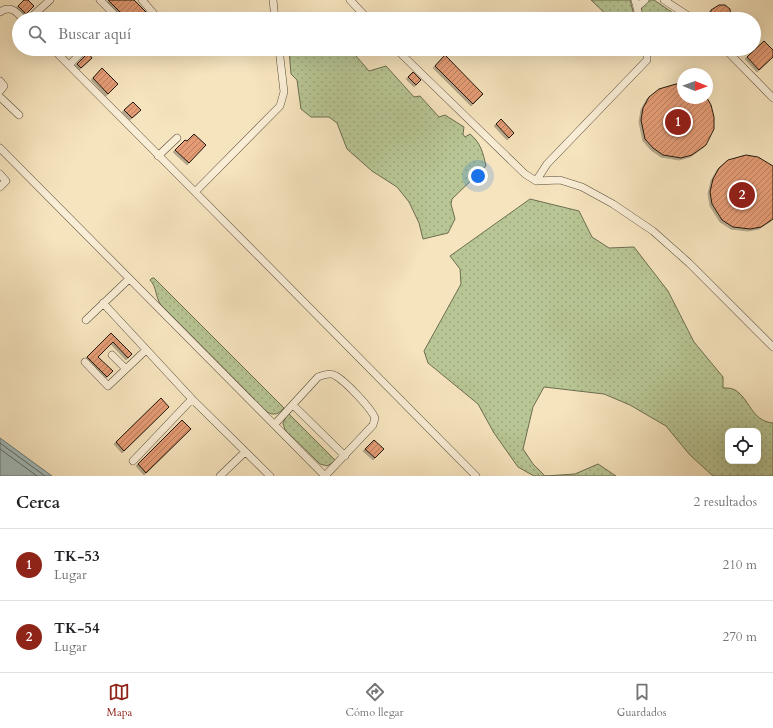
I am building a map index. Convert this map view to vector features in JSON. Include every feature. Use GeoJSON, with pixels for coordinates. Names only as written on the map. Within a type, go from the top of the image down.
{"type":"FeatureCollection","features":[{"type":"Feature","properties":{"kind":"street"},"geometry":{"type":"LineString","coordinates":[[37,12],[50,0]]}},
{"type":"Feature","properties":{"kind":"street"},"geometry":{"type":"LineString","coordinates":[[100,0],[112,12]]}},
{"type":"Feature","properties":{"kind":"street"},"geometry":{"type":"LineString","coordinates":[[142,0],[152,12]]}},
{"type":"Feature","properties":{"kind":"street"},"geometry":{"type":"LineString","coordinates":[[273,0],[274,12]]}},
{"type":"Feature","properties":{"kind":"street"},"geometry":{"type":"LineString","coordinates":[[350,0],[361,12]]}},
{"type":"Feature","properties":{"kind":"street"},"geometry":{"type":"LineString","coordinates":[[636,4],[645,0]]}},
{"type":"Feature","properties":{"kind":"street"},"geometry":{"type":"LineString","coordinates":[[664,0],[682,12]]}},
{"type":"Feature","properties":{"kind":"street"},"geometry":{"type":"LineString","coordinates":[[0,12],[6,9],[11,9],[15,12]]}},
{"type":"Feature","properties":{"kind":"street"},"geometry":{"type":"LineString","coordinates":[[60,56],[476,476]]}},
{"type":"Feature","properties":{"kind":"street"},"geometry":{"type":"LineString","coordinates":[[69,65],[78,56]]}},
{"type":"Feature","properties":{"kind":"street"},"geometry":{"type":"LineString","coordinates":[[195,192],[280,106],[284,92],[280,56]]}},
{"type":"Feature","properties":{"kind":"street"},"geometry":{"type":"LineString","coordinates":[[403,56],[525,174],[536,181],[560,180],[582,187],[613,204],[653,231],[689,263],[773,348]]}},
{"type":"Feature","properties":{"kind":"street"},"geometry":{"type":"LineString","coordinates":[[536,181],[547,164],[647,60],[647,56]]}},
{"type":"Feature","properties":{"kind":"street"},"geometry":{"type":"LineString","coordinates":[[732,56],[773,98]]}},
{"type":"Feature","properties":{"kind":"street"},"geometry":{"type":"LineString","coordinates":[[0,81],[4,86],[0,91]]}},
{"type":"Feature","properties":{"kind":"street"},"geometry":{"type":"LineString","coordinates":[[0,97],[19,115]]}},
{"type":"Feature","properties":{"kind":"street"},"geometry":{"type":"LineString","coordinates":[[158,156],[177,138]]}},
{"type":"Feature","properties":{"kind":"street"},"geometry":{"type":"LineString","coordinates":[[0,148],[325,476],[373,425],[375,418],[372,410],[335,375],[325,374],[318,377],[275,424]]}},
{"type":"Feature","properties":{"kind":"street"},"geometry":{"type":"LineString","coordinates":[[0,174],[6,181],[0,187]]}},
{"type":"Feature","properties":{"kind":"street"},"geometry":{"type":"LineString","coordinates":[[86,320],[129,279]]}},
{"type":"Feature","properties":{"kind":"street"},"geometry":{"type":"LineString","coordinates":[[103,303],[192,399],[270,476]]}},
{"type":"Feature","properties":{"kind":"street"},"geometry":{"type":"LineString","coordinates":[[85,362],[108,386],[146,350]]}},
{"type":"Feature","properties":{"kind":"street"},"geometry":{"type":"LineString","coordinates":[[112,355],[126,369]]}},
{"type":"Feature","properties":{"kind":"street"},"geometry":{"type":"LineString","coordinates":[[133,461],[192,399]]}},
{"type":"Feature","properties":{"kind":"street"},"geometry":{"type":"LineString","coordinates":[[293,405],[345,456]]}},
{"type":"Feature","properties":{"kind":"street"},"geometry":{"type":"LineString","coordinates":[[220,476],[246,452]]}},
{"type":"Feature","properties":{"kind":"green space"},"geometry":{"type":"Polygon","coordinates":[[[591,0],[630,0],[633,12],[604,12],[591,0]]]}},
{"type":"Feature","properties":{"kind":"green space"},"geometry":{"type":"Polygon","coordinates":[[[648,0],[654,0],[672,12],[641,12],[641,9],[648,0]]]}},
{"type":"Feature","properties":{"kind":"green space"},"geometry":{"type":"Polygon","coordinates":[[[290,56],[356,56],[369,71],[386,66],[414,97],[420,96],[439,117],[445,115],[464,127],[463,134],[465,137],[470,134],[474,137],[481,148],[486,166],[452,199],[451,204],[455,219],[448,233],[423,239],[419,223],[409,202],[397,187],[372,171],[347,149],[337,123],[329,117],[311,117],[301,109],[297,80],[291,74],[290,56]]]}},
{"type":"Feature","properties":{"kind":"green space"},"geometry":{"type":"Polygon","coordinates":[[[530,199],[579,211],[592,237],[609,248],[634,247],[668,291],[694,342],[723,377],[723,388],[731,388],[735,390],[740,394],[755,414],[766,421],[773,423],[773,476],[713,476],[690,455],[666,426],[630,405],[604,394],[544,387],[533,407],[523,449],[533,464],[545,476],[534,476],[518,467],[494,433],[478,404],[428,363],[424,351],[461,284],[460,269],[450,256],[530,199]]]}},
{"type":"Feature","properties":{"kind":"green space"},"geometry":{"type":"Polygon","coordinates":[[[154,278],[284,408],[282,410],[274,414],[267,412],[161,305],[154,286],[150,280],[154,278]]]}},
{"type":"Feature","properties":{"kind":"green space"},"geometry":{"type":"Polygon","coordinates":[[[288,413],[335,461],[327,466],[320,464],[285,430],[283,423],[288,413]]]}},
{"type":"Feature","properties":{"kind":"green space"},"geometry":{"type":"Polygon","coordinates":[[[598,464],[616,476],[545,476],[575,474],[598,464]]]}},
{"type":"Feature","properties":{"kind":"water"},"geometry":{"type":"Polygon","coordinates":[[[0,438],[52,476],[0,476],[0,438]]]}},
{"type":"Feature","properties":{"kind":"building"},"geometry":{"type":"Polygon","coordinates":[[[24,0],[28,0],[34,6],[28,12],[24,12],[18,6],[24,0]]]}},
{"type":"Feature","properties":{"kind":"building"},"geometry":{"type":"Polygon","coordinates":[[[108,0],[134,0],[146,12],[120,12],[108,0]]]}},
{"type":"Feature","properties":{"kind":"building"},"geometry":{"type":"Polygon","coordinates":[[[719,5],[725,5],[730,9],[730,12],[711,12],[711,10],[719,5]]]}},
{"type":"Feature","properties":{"kind":"building"},"geometry":{"type":"Polygon","coordinates":[[[764,41],[773,50],[773,57],[759,70],[747,57],[761,56],[761,44],[764,41]]]}},
{"type":"Feature","properties":{"kind":"building"},"geometry":{"type":"Polygon","coordinates":[[[85,56],[90,56],[92,58],[81,68],[77,64],[85,56]]]}},
{"type":"Feature","properties":{"kind":"building"},"geometry":{"type":"Polygon","coordinates":[[[444,56],[446,56],[483,94],[473,104],[435,66],[444,56]]]}},
{"type":"Feature","properties":{"kind":"building"},"geometry":{"type":"Polygon","coordinates":[[[102,68],[118,84],[108,94],[93,78],[102,68]]]}},
{"type":"Feature","properties":{"kind":"building"},"geometry":{"type":"Polygon","coordinates":[[[413,72],[421,80],[416,85],[408,77],[413,72]]]}},
{"type":"Feature","properties":{"kind":"building"},"geometry":{"type":"Polygon","coordinates":[[[677,84],[677,104],[711,105],[714,117],[714,129],[706,145],[692,155],[681,158],[663,155],[653,148],[645,139],[641,120],[643,108],[649,97],[659,89],[677,84]]]}},
{"type":"Feature","properties":{"kind":"building"},"geometry":{"type":"Polygon","coordinates":[[[133,102],[141,110],[132,118],[124,110],[133,102]]]}},
{"type":"Feature","properties":{"kind":"building"},"geometry":{"type":"Polygon","coordinates":[[[501,119],[514,133],[509,138],[496,124],[501,119]]]}},
{"type":"Feature","properties":{"kind":"building"},"geometry":{"type":"Polygon","coordinates":[[[194,134],[206,145],[189,163],[175,150],[185,140],[187,141],[194,134]]]}},
{"type":"Feature","properties":{"kind":"building"},"geometry":{"type":"Polygon","coordinates":[[[746,155],[758,157],[773,166],[773,219],[761,227],[750,229],[733,227],[722,220],[712,204],[710,192],[713,179],[719,168],[728,160],[746,155]]]}},
{"type":"Feature","properties":{"kind":"building"},"geometry":{"type":"Polygon","coordinates":[[[111,333],[132,354],[128,358],[113,342],[98,357],[113,371],[107,377],[87,357],[111,333]]]}},
{"type":"Feature","properties":{"kind":"building"},"geometry":{"type":"Polygon","coordinates":[[[161,398],[169,407],[124,451],[116,442],[161,398]]]}},
{"type":"Feature","properties":{"kind":"building"},"geometry":{"type":"Polygon","coordinates":[[[182,420],[191,429],[146,473],[138,464],[182,420]]]}},
{"type":"Feature","properties":{"kind":"building"},"geometry":{"type":"Polygon","coordinates":[[[374,440],[384,449],[375,458],[365,449],[374,440]]]}},
{"type":"Feature","properties":{"kind":"place","name":"TK-53"},"geometry":{"type":"Point","coordinates":[678,122]}},
{"type":"Feature","properties":{"kind":"place","name":"TK-54"},"geometry":{"type":"Point","coordinates":[742,195]}}]}
